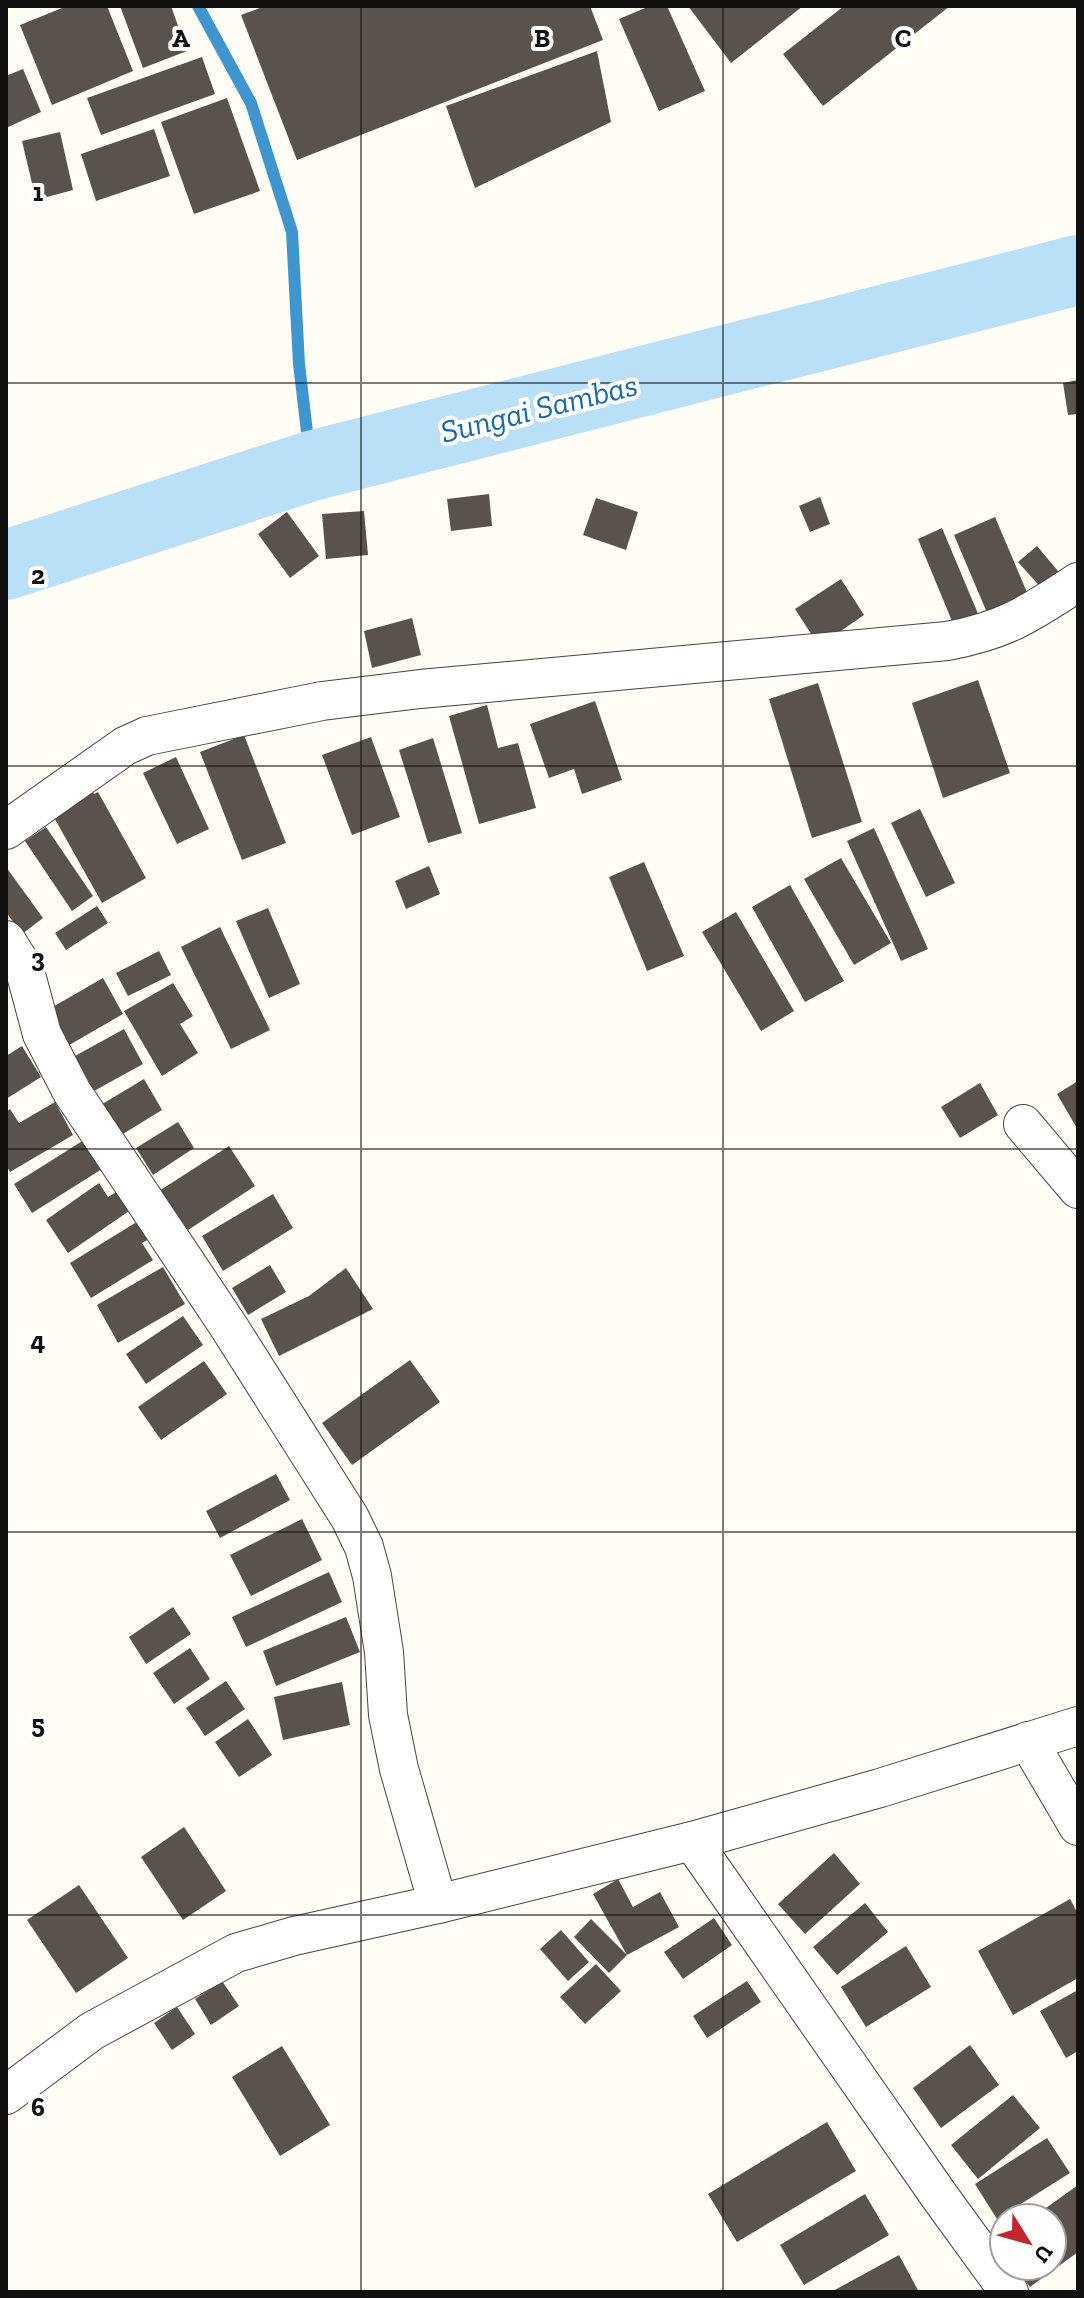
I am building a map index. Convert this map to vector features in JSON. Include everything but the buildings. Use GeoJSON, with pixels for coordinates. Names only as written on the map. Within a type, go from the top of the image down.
{"type":"FeatureCollection","features":[{"type":"Feature","properties":{"kind":"street"},"geometry":{"type":"LineString","coordinates":[[6,830],[125,746],[147,736],[322,701],[420,689],[947,641],[982,635],[1007,626],[1078,582]]}},
{"type":"Feature","properties":{"kind":"street"},"geometry":{"type":"LineString","coordinates":[[6,940],[25,971],[42,1034],[72,1092],[229,1327],[350,1518],[364,1547],[379,1612],[391,1728],[399,1769],[438,1904]]}},
{"type":"Feature","properties":{"kind":"street"},"geometry":{"type":"LineString","coordinates":[[1023,1124],[1078,1189]]}},
{"type":"Feature","properties":{"kind":"street"},"geometry":{"type":"LineString","coordinates":[[6,2095],[92,2031],[236,1953],[294,1936],[692,1841],[880,1788],[1078,1726]]}},
{"type":"Feature","properties":{"kind":"street"},"geometry":{"type":"LineString","coordinates":[[1028,1741],[1078,1826]]}},
{"type":"Feature","properties":{"kind":"street"},"geometry":{"type":"LineString","coordinates":[[692,1841],[1009,2292]]}},
{"type":"Feature","properties":{"kind":"waterway"},"geometry":{"type":"LineString","coordinates":[[198,6],[251,103],[292,232],[299,364],[311,466]]}},
{"type":"Feature","properties":{"kind":"waterway","name":"Sungai Sambas"},"geometry":{"type":"LineString","coordinates":[[6,565],[311,466],[1078,270]]}}]}
